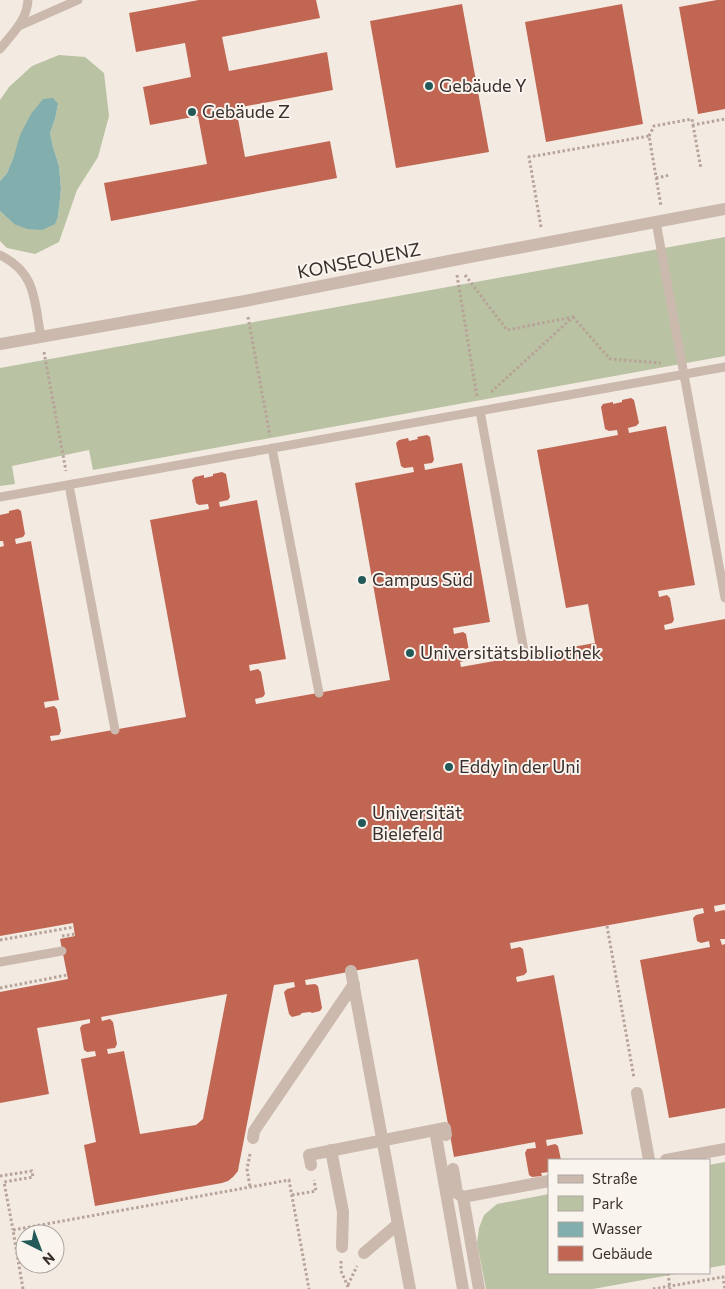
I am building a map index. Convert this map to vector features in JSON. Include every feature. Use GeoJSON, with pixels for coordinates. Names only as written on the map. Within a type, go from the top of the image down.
{"type":"FeatureCollection","features":[{"type":"Feature","properties":{"kind":"street","name":"KONSEQUENZ"},"geometry":{"type":"LineString","coordinates":[[0,344],[245,302],[725,209]]}},
{"type":"Feature","properties":{"kind":"street"},"geometry":{"type":"LineString","coordinates":[[253,1138],[254,1132],[353,977],[410,1289]]}},
{"type":"Feature","properties":{"kind":"street"},"geometry":{"type":"LineString","coordinates":[[637,1094],[649,1159]]}},
{"type":"Feature","properties":{"kind":"street"},"geometry":{"type":"LineString","coordinates":[[311,1165],[309,1155],[383,1140],[441,1132],[463,1289]]}},
{"type":"Feature","properties":{"kind":"street"},"geometry":{"type":"LineString","coordinates":[[671,1159],[725,1149]]}},
{"type":"Feature","properties":{"kind":"street"},"geometry":{"type":"LineString","coordinates":[[331,1150],[343,1212],[342,1247]]}},
{"type":"Feature","properties":{"kind":"street"},"geometry":{"type":"LineString","coordinates":[[452,1170],[457,1192],[463,1198],[479,1289]]}},
{"type":"Feature","properties":{"kind":"street"},"geometry":{"type":"LineString","coordinates":[[463,1198],[548,1181]]}},
{"type":"Feature","properties":{"kind":"street"},"geometry":{"type":"LineString","coordinates":[[364,1253],[398,1224]]}},
{"type":"Feature","properties":{"kind":"lane"},"geometry":{"type":"LineString","coordinates":[[0,49],[19,26],[28,0]]}},
{"type":"Feature","properties":{"kind":"lane"},"geometry":{"type":"LineString","coordinates":[[19,26],[78,0]]}},
{"type":"Feature","properties":{"kind":"lane"},"geometry":{"type":"LineString","coordinates":[[660,221],[682,364],[725,598]]}},
{"type":"Feature","properties":{"kind":"lane"},"geometry":{"type":"LineString","coordinates":[[0,255],[20,268],[29,280],[33,291],[41,336]]}},
{"type":"Feature","properties":{"kind":"lane"},"geometry":{"type":"LineString","coordinates":[[0,497],[272,448],[479,408],[725,367]]}},
{"type":"Feature","properties":{"kind":"lane"},"geometry":{"type":"LineString","coordinates":[[479,408],[525,656]]}},
{"type":"Feature","properties":{"kind":"lane"},"geometry":{"type":"LineString","coordinates":[[272,448],[319,693]]}},
{"type":"Feature","properties":{"kind":"lane"},"geometry":{"type":"LineString","coordinates":[[69,485],[116,730]]}},
{"type":"Feature","properties":{"kind":"lane"},"geometry":{"type":"LineString","coordinates":[[0,962],[62,950]]}},
{"type":"Feature","properties":{"kind":"path"},"geometry":{"type":"LineString","coordinates":[[660,221],[656,178],[649,136],[654,126],[692,119],[701,169]]}},
{"type":"Feature","properties":{"kind":"path"},"geometry":{"type":"LineString","coordinates":[[693,125],[725,119]]}},
{"type":"Feature","properties":{"kind":"path"},"geometry":{"type":"LineString","coordinates":[[544,243],[529,157],[649,136]]}},
{"type":"Feature","properties":{"kind":"path"},"geometry":{"type":"LineString","coordinates":[[656,178],[670,175]]}},
{"type":"Feature","properties":{"kind":"path"},"geometry":{"type":"LineString","coordinates":[[454,260],[507,330],[573,317]]}},
{"type":"Feature","properties":{"kind":"path"},"geometry":{"type":"LineString","coordinates":[[454,260],[479,408]]}},
{"type":"Feature","properties":{"kind":"path"},"geometry":{"type":"LineString","coordinates":[[245,302],[272,448]]}},
{"type":"Feature","properties":{"kind":"path"},"geometry":{"type":"LineString","coordinates":[[573,317],[610,359],[682,364]]}},
{"type":"Feature","properties":{"kind":"path"},"geometry":{"type":"LineString","coordinates":[[479,408],[573,317]]}},
{"type":"Feature","properties":{"kind":"path"},"geometry":{"type":"LineString","coordinates":[[41,336],[69,485]]}},
{"type":"Feature","properties":{"kind":"path"},"geometry":{"type":"LineString","coordinates":[[607,926],[637,1094]]}},
{"type":"Feature","properties":{"kind":"path"},"geometry":{"type":"LineString","coordinates":[[0,940],[74,927]]}},
{"type":"Feature","properties":{"kind":"path"},"geometry":{"type":"LineString","coordinates":[[35,934],[36,941]]}},
{"type":"Feature","properties":{"kind":"path"},"geometry":{"type":"LineString","coordinates":[[0,988],[67,975]]}},
{"type":"Feature","properties":{"kind":"path"},"geometry":{"type":"LineString","coordinates":[[248,1167],[250,1186]]}},
{"type":"Feature","properties":{"kind":"path"},"geometry":{"type":"LineString","coordinates":[[0,1176],[32,1171],[33,1177],[4,1182],[23,1289]]}},
{"type":"Feature","properties":{"kind":"path"},"geometry":{"type":"LineString","coordinates":[[13,1230],[289,1180],[309,1289]]}},
{"type":"Feature","properties":{"kind":"path"},"geometry":{"type":"LineString","coordinates":[[292,1196],[316,1191],[316,1188]]}},
{"type":"Feature","properties":{"kind":"path"},"geometry":{"type":"LineString","coordinates":[[341,1271],[348,1287]]}},
{"type":"Feature","properties":{"kind":"path"},"geometry":{"type":"LineString","coordinates":[[348,1287],[353,1274]]}},
{"type":"Feature","properties":{"kind":"path"},"geometry":{"type":"LineString","coordinates":[[668,1274],[670,1288]]}},
{"type":"Feature","properties":{"kind":"path"},"geometry":{"type":"LineString","coordinates":[[653,1289],[670,1288],[723,1277],[725,1289]]}},
{"type":"Feature","properties":{"kind":"green space"},"geometry":{"type":"Polygon","coordinates":[[[59,55],[85,57],[104,73],[109,116],[98,157],[77,190],[59,242],[35,254],[7,248],[0,241],[0,211],[14,224],[55,223],[58,217],[61,189],[59,166],[50,133],[58,104],[14,156],[7,173],[0,181],[0,100],[9,87],[32,66],[59,55]]]}},
{"type":"Feature","properties":{"kind":"green space"},"geometry":{"type":"Polygon","coordinates":[[[725,237],[725,356],[93,470],[89,450],[12,466],[15,484],[0,486],[0,368],[725,237]]]}},
{"type":"Feature","properties":{"kind":"green space"},"geometry":{"type":"Polygon","coordinates":[[[725,1162],[725,1265],[710,1268],[710,1165],[725,1162]]]}},
{"type":"Feature","properties":{"kind":"green space"},"geometry":{"type":"Polygon","coordinates":[[[548,1194],[548,1274],[676,1274],[593,1289],[486,1289],[477,1243],[479,1228],[484,1215],[497,1204],[548,1194]]]}},
{"type":"Feature","properties":{"kind":"water"},"geometry":{"type":"Polygon","coordinates":[[[53,98],[58,104],[50,133],[59,166],[61,189],[58,217],[55,224],[42,230],[27,229],[14,224],[0,211],[0,181],[7,173],[20,135],[31,114],[43,99],[53,98]]]}},
{"type":"Feature","properties":{"kind":"building","name":"Gebäude Z"},"geometry":{"type":"Polygon","coordinates":[[[199,0],[316,0],[320,18],[222,37],[229,71],[327,52],[333,90],[236,108],[245,157],[330,141],[337,178],[111,221],[104,183],[207,164],[198,116],[150,125],[143,87],[191,77],[185,43],[136,52],[129,13],[199,0]]]}},
{"type":"Feature","properties":{"kind":"building"},"geometry":{"type":"Polygon","coordinates":[[[725,0],[725,109],[698,114],[679,7],[725,0]]]}},
{"type":"Feature","properties":{"kind":"building","name":"Gebäude Y"},"geometry":{"type":"Polygon","coordinates":[[[462,4],[489,152],[396,168],[370,21],[462,4]]]}},
{"type":"Feature","properties":{"kind":"building"},"geometry":{"type":"Polygon","coordinates":[[[622,4],[643,124],[546,142],[525,22],[622,4]]]}},
{"type":"Feature","properties":{"kind":"building","name":"Universität Bielefeld"},"geometry":{"type":"Polygon","coordinates":[[[631,398],[634,400],[639,423],[628,428],[629,433],[666,426],[695,585],[658,591],[659,597],[667,595],[670,598],[674,620],[672,623],[664,625],[665,630],[725,619],[725,904],[714,906],[715,912],[725,911],[725,939],[720,939],[722,945],[725,944],[725,1108],[669,1118],[640,960],[710,947],[709,941],[701,943],[697,941],[693,918],[704,913],[703,908],[510,943],[511,949],[520,947],[523,949],[527,972],[516,977],[517,982],[554,975],[583,1134],[546,1140],[547,1146],[555,1144],[558,1146],[561,1159],[548,1159],[548,1172],[541,1173],[542,1176],[532,1177],[529,1175],[525,1153],[527,1149],[536,1148],[535,1142],[454,1157],[418,959],[305,980],[306,985],[315,984],[318,986],[322,1008],[320,1011],[302,1013],[292,1017],[289,1014],[284,992],[295,987],[294,982],[274,985],[238,1171],[228,1181],[222,1183],[95,1206],[84,1145],[96,1142],[81,1059],[96,1056],[95,1051],[87,1052],[84,1050],[80,1028],[82,1025],[90,1023],[90,1019],[37,1028],[49,1094],[0,1103],[0,992],[68,979],[60,939],[75,936],[73,923],[0,936],[0,547],[4,546],[3,541],[0,541],[0,515],[18,509],[21,511],[25,534],[23,537],[15,539],[16,544],[31,541],[59,700],[44,702],[45,708],[54,706],[57,709],[61,731],[59,735],[50,736],[51,741],[186,717],[150,520],[209,509],[208,504],[199,505],[196,503],[192,480],[195,477],[204,475],[204,478],[222,472],[226,474],[230,497],[228,500],[219,502],[220,507],[257,500],[286,659],[249,665],[250,671],[258,669],[261,672],[265,694],[263,697],[255,699],[256,704],[390,680],[355,483],[414,472],[413,467],[404,468],[401,466],[396,443],[399,440],[408,438],[409,441],[427,435],[430,437],[434,460],[432,463],[424,464],[425,470],[462,463],[490,622],[453,628],[454,634],[463,632],[466,634],[470,657],[468,660],[460,662],[461,667],[595,643],[588,604],[566,608],[537,450],[618,435],[617,430],[609,431],[605,429],[601,407],[603,404],[622,402],[622,400],[631,398]],[[227,994],[101,1017],[102,1021],[110,1019],[113,1022],[117,1044],[115,1048],[107,1049],[108,1054],[124,1051],[140,1134],[196,1125],[203,1119],[227,994]]]}},
{"type":"Feature","properties":{"kind":"place","name":"Gebäude Y"},"geometry":{"type":"Point","coordinates":[429,86]}},
{"type":"Feature","properties":{"kind":"place","name":"Gebäude Z"},"geometry":{"type":"Point","coordinates":[192,112]}},
{"type":"Feature","properties":{"kind":"place","name":"Campus Süd"},"geometry":{"type":"Point","coordinates":[362,580]}},
{"type":"Feature","properties":{"kind":"place","name":"Universitätsbibliothek"},"geometry":{"type":"Point","coordinates":[410,653]}},
{"type":"Feature","properties":{"kind":"place","name":"Eddy in der Uni"},"geometry":{"type":"Point","coordinates":[449,767]}},
{"type":"Feature","properties":{"kind":"place","name":"Universität Bielefeld"},"geometry":{"type":"Point","coordinates":[362,823]}}]}
